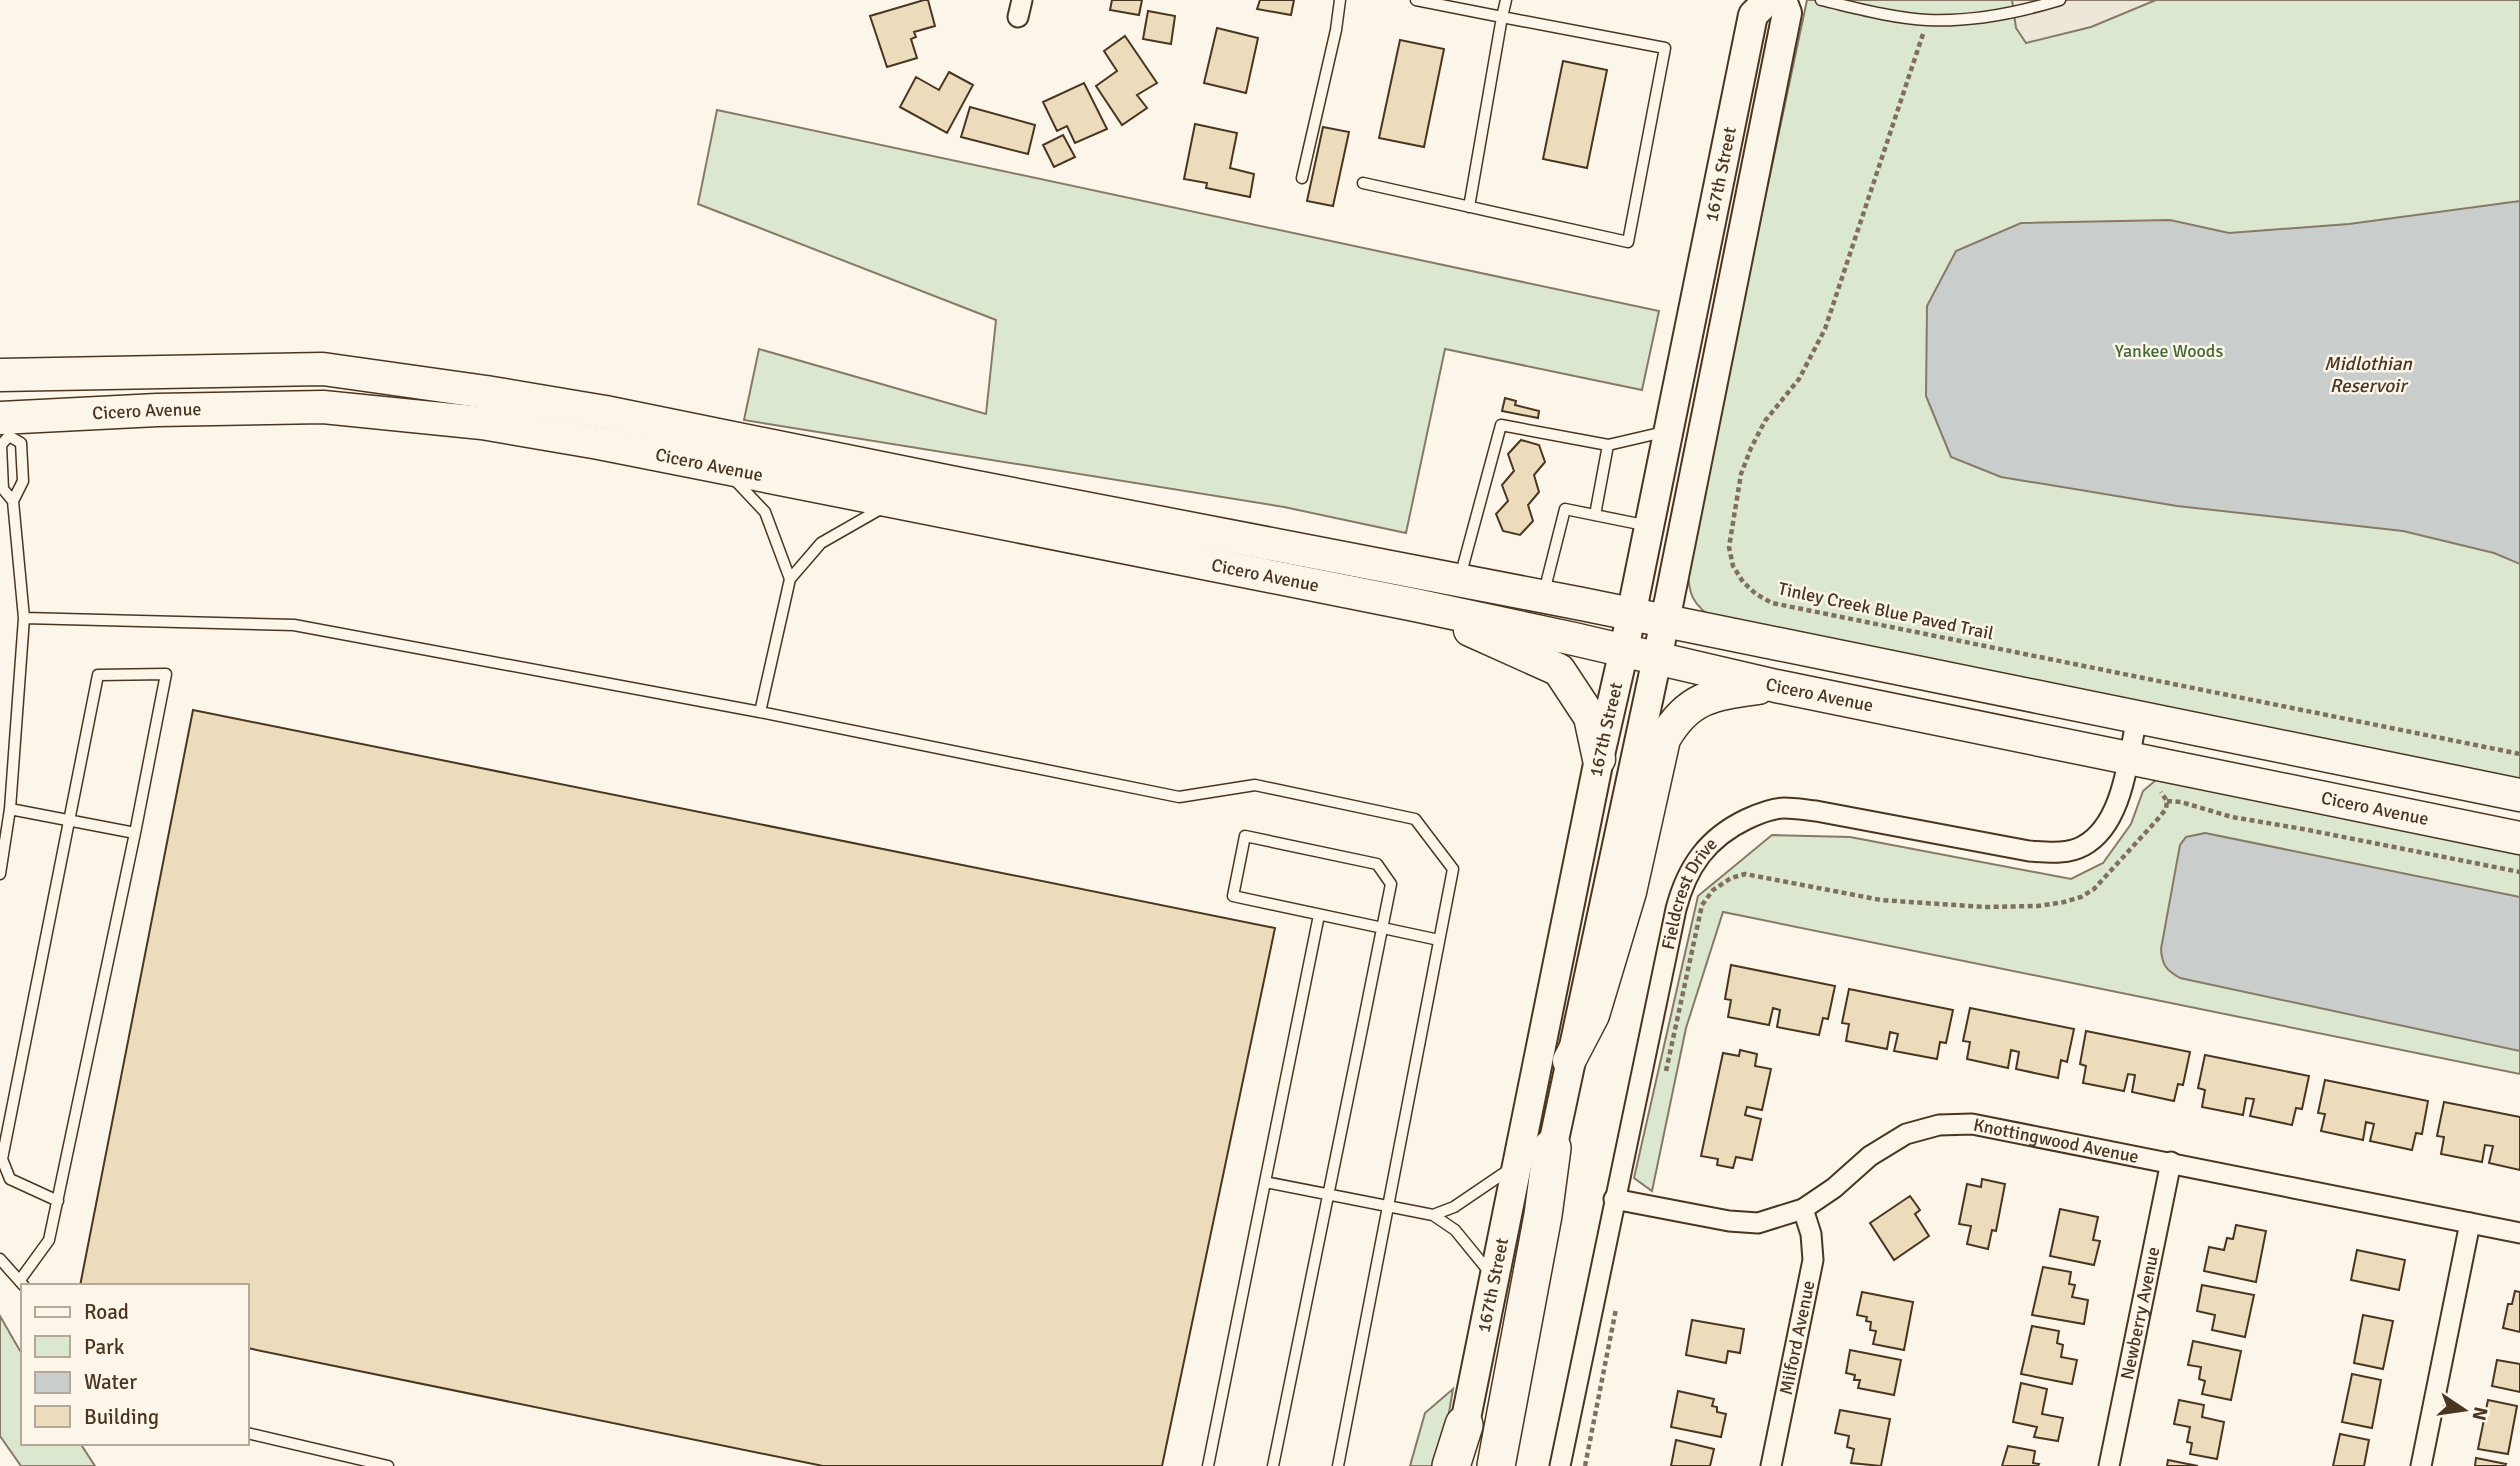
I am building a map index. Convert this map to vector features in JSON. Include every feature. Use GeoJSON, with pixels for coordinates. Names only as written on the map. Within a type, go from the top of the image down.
{"type":"FeatureCollection","features":[{"type":"Feature","properties":{"kind":"highway"},"geometry":{"type":"LineString","coordinates":[[1496,1466],[1543,1215],[1552,1147]]}},
{"type":"Feature","properties":{"kind":"highway"},"geometry":{"type":"LineString","coordinates":[[1451,1466],[1464,1425]]}},
{"type":"Feature","properties":{"kind":"main road","name":"167th Street"},"geometry":{"type":"LineString","coordinates":[[1457,1466],[1599,759],[1624,650],[1754,15],[1768,0]]}},
{"type":"Feature","properties":{"kind":"main road","name":"167th Street"},"geometry":{"type":"LineString","coordinates":[[1487,1466],[1569,1061],[1665,621],[1787,13],[1782,0]]}},
{"type":"Feature","properties":{"kind":"main road","name":"Cicero Avenue"},"geometry":{"type":"LineString","coordinates":[[0,375],[323,369],[404,379],[604,412],[1631,614],[2520,795]]}},
{"type":"Feature","properties":{"kind":"main road"},"geometry":{"type":"LineString","coordinates":[[0,375],[5,424]]}},
{"type":"Feature","properties":{"kind":"main road","name":"Cicero Avenue"},"geometry":{"type":"LineString","coordinates":[[5,424],[157,410],[323,407],[482,423],[1415,605],[1776,685],[2520,838]]}},
{"type":"Feature","properties":{"kind":"main road"},"geometry":{"type":"LineString","coordinates":[[1415,605],[1559,670],[1590,717],[1599,759]]}},
{"type":"Feature","properties":{"kind":"main road"},"geometry":{"type":"LineString","coordinates":[[1569,1061],[1592,1015],[1630,892],[1664,739],[1686,709],[1699,700],[1720,693],[1776,685]]}},
{"type":"Feature","properties":{"kind":"street","name":"Fieldcrest Drive"},"geometry":{"type":"LineString","coordinates":[[1560,1466],[1675,909],[1691,868],[1709,844],[1736,824],[1758,814],[1782,808],[1816,811],[2029,851],[2057,852],[2082,847],[2105,828],[2118,802],[2137,718]]}},
{"type":"Feature","properties":{"kind":"street","name":"Knottingwood Avenue"},"geometry":{"type":"LineString","coordinates":[[1614,1199],[1728,1222],[1758,1223],[1803,1209],[1834,1188],[1870,1156],[1906,1134],[1939,1125],[1972,1124],[2520,1233]]}},
{"type":"Feature","properties":{"kind":"street","name":"Newberry Avenue"},"geometry":{"type":"LineString","coordinates":[[2109,1466],[2171,1162]]}},
{"type":"Feature","properties":{"kind":"street","name":"Milford Avenue"},"geometry":{"type":"LineString","coordinates":[[1771,1466],[1813,1260],[1811,1234],[1803,1209]]}},
{"type":"Feature","properties":{"kind":"street"},"geometry":{"type":"LineString","coordinates":[[2421,1466],[2470,1223]]}},
{"type":"Feature","properties":{"kind":"lane"},"geometry":{"type":"LineString","coordinates":[[1301,178],[1336,30],[1340,0]]}},
{"type":"Feature","properties":{"kind":"lane"},"geometry":{"type":"LineString","coordinates":[[1363,183],[1628,242],[1665,48],[1416,0]]}},
{"type":"Feature","properties":{"kind":"lane"},"geometry":{"type":"LineString","coordinates":[[1469,207],[1506,0]]}},
{"type":"Feature","properties":{"kind":"lane"},"geometry":{"type":"LineString","coordinates":[[1821,0],[1873,12],[1928,20],[2013,13],[2060,0]]}},
{"type":"Feature","properties":{"kind":"lane"},"geometry":{"type":"LineString","coordinates":[[5,424],[1,445],[3,489],[13,501]]}},
{"type":"Feature","properties":{"kind":"lane"},"geometry":{"type":"LineString","coordinates":[[0,874],[10,808],[24,618],[13,501],[23,481],[21,443],[5,424]]}},
{"type":"Feature","properties":{"kind":"lane"},"geometry":{"type":"LineString","coordinates":[[1459,581],[1501,425],[1608,445],[1668,431]]}},
{"type":"Feature","properties":{"kind":"lane"},"geometry":{"type":"LineString","coordinates":[[1595,515],[1608,445]]}},
{"type":"Feature","properties":{"kind":"lane"},"geometry":{"type":"LineString","coordinates":[[724,469],[765,512],[790,579]]}},
{"type":"Feature","properties":{"kind":"lane"},"geometry":{"type":"LineString","coordinates":[[760,712],[790,579],[821,542],[891,502]]}},
{"type":"Feature","properties":{"kind":"lane"},"geometry":{"type":"LineString","coordinates":[[1543,597],[1565,509],[1649,526]]}},
{"type":"Feature","properties":{"kind":"lane"},"geometry":{"type":"LineString","coordinates":[[24,618],[294,625],[760,712],[1179,797],[1255,785],[1415,819],[1453,869],[1338,1466]]}},
{"type":"Feature","properties":{"kind":"lane"},"geometry":{"type":"LineString","coordinates":[[0,1259],[22,1283],[49,1240],[58,1201],[135,833],[166,674],[98,675],[2,1159],[10,1179],[58,1201]]}},
{"type":"Feature","properties":{"kind":"lane"},"geometry":{"type":"LineString","coordinates":[[10,808],[135,833]]}},
{"type":"Feature","properties":{"kind":"lane"},"geometry":{"type":"LineString","coordinates":[[1273,1466],[1330,1195],[1382,929],[1391,884],[1377,864],[1245,836],[1233,896],[1382,929],[1439,940]]}},
{"type":"Feature","properties":{"kind":"lane"},"geometry":{"type":"LineString","coordinates":[[1208,1466],[1320,915]]}},
{"type":"Feature","properties":{"kind":"lane"},"geometry":{"type":"LineString","coordinates":[[1433,1215],[1454,1207],[1519,1163]]}},
{"type":"Feature","properties":{"kind":"lane"},"geometry":{"type":"LineString","coordinates":[[1265,1182],[1433,1215],[1455,1230],[1494,1279]]}},
{"type":"Feature","properties":{"kind":"lane"},"geometry":{"type":"LineString","coordinates":[[248,1433],[388,1466]]}},
{"type":"Feature","properties":{"kind":"path","name":"Tinley Creek Blue Paved Trail"},"geometry":{"type":"LineString","coordinates":[[1928,20],[1825,330],[1800,379],[1765,421],[1741,474],[1729,547],[1733,566],[1744,582],[1756,594],[1772,603],[2520,754]]}},
{"type":"Feature","properties":{"kind":"path"},"geometry":{"type":"LineString","coordinates":[[1664,1078],[1702,905],[1713,890],[1731,878],[1745,874],[1851,895],[1921,903],[1984,907],[2038,906],[2064,902],[2081,897],[2094,888],[2157,820],[2167,801],[2156,780]]}},
{"type":"Feature","properties":{"kind":"path"},"geometry":{"type":"LineString","coordinates":[[2167,801],[2232,817],[2520,872]]}},
{"type":"Feature","properties":{"kind":"path"},"geometry":{"type":"LineString","coordinates":[[1585,1466],[1616,1308]]}},
{"type":"Feature","properties":{"kind":"green space","name":"Yankee Woods"},"geometry":{"type":"Polygon","coordinates":[[[1807,0],[2520,0],[2520,780],[1718,622],[1702,610],[1690,591],[1688,562],[1807,0]]]}},
{"type":"Feature","properties":{"kind":"green space"},"geometry":{"type":"Polygon","coordinates":[[[717,110],[1659,311],[1642,390],[1445,349],[1406,533],[1284,507],[744,420],[759,349],[986,414],[996,320],[698,204],[717,110]]]}},
{"type":"Feature","properties":{"kind":"green space"},"geometry":{"type":"Polygon","coordinates":[[[2156,780],[2520,853],[2520,1074],[1723,912],[1686,1028],[1652,1191],[1634,1178],[1698,896],[1772,835],[1850,837],[2071,879],[2103,863],[2131,824],[2143,791],[2156,780]]]}},
{"type":"Feature","properties":{"kind":"green space"},"geometry":{"type":"Polygon","coordinates":[[[0,1316],[21,1353],[21,1445],[81,1445],[95,1466],[21,1466],[0,1436],[0,1316]]]}},
{"type":"Feature","properties":{"kind":"green space"},"geometry":{"type":"Polygon","coordinates":[[[1453,1389],[1437,1466],[1410,1466],[1425,1413],[1453,1389]]]}},
{"type":"Feature","properties":{"kind":"shaded area"},"geometry":{"type":"Polygon","coordinates":[[[2012,0],[2156,0],[2091,27],[2026,43],[2016,28],[2012,0]]]}},
{"type":"Feature","properties":{"kind":"water","name":"Midlothian Reservoir"},"geometry":{"type":"Polygon","coordinates":[[[2520,201],[2520,564],[2494,553],[2403,531],[2177,506],[2001,477],[1951,457],[1926,396],[1927,306],[1956,251],[2021,223],[2170,220],[2229,233],[2349,224],[2520,201]]]}},
{"type":"Feature","properties":{"kind":"water"},"geometry":{"type":"Polygon","coordinates":[[[2205,833],[2520,897],[2520,1051],[2175,975],[2164,963],[2161,949],[2180,845],[2186,837],[2205,833]]]}},
{"type":"Feature","properties":{"kind":"building"},"geometry":{"type":"Polygon","coordinates":[[[928,0],[935,26],[914,32],[916,37],[911,39],[917,58],[887,67],[870,16],[928,0]]]}},
{"type":"Feature","properties":{"kind":"building"},"geometry":{"type":"Polygon","coordinates":[[[1112,0],[1142,0],[1139,15],[1110,10],[1112,0]]]}},
{"type":"Feature","properties":{"kind":"building"},"geometry":{"type":"Polygon","coordinates":[[[1260,0],[1294,0],[1291,15],[1257,9],[1260,0]]]}},
{"type":"Feature","properties":{"kind":"building"},"geometry":{"type":"Polygon","coordinates":[[[1148,11],[1175,16],[1171,44],[1143,39],[1148,11]]]}},
{"type":"Feature","properties":{"kind":"building"},"geometry":{"type":"Polygon","coordinates":[[[1217,28],[1258,38],[1246,93],[1204,83],[1217,28]]]}},
{"type":"Feature","properties":{"kind":"building"},"geometry":{"type":"Polygon","coordinates":[[[1125,36],[1157,83],[1137,95],[1147,108],[1122,125],[1096,86],[1117,71],[1104,51],[1125,36]]]}},
{"type":"Feature","properties":{"kind":"building"},"geometry":{"type":"Polygon","coordinates":[[[1400,40],[1444,49],[1424,147],[1379,138],[1400,40]]]}},
{"type":"Feature","properties":{"kind":"building"},"geometry":{"type":"Polygon","coordinates":[[[1563,61],[1607,70],[1587,168],[1543,159],[1563,61]]]}},
{"type":"Feature","properties":{"kind":"building"},"geometry":{"type":"Polygon","coordinates":[[[949,72],[973,85],[947,133],[900,107],[916,77],[939,90],[949,72]]]}},
{"type":"Feature","properties":{"kind":"building"},"geometry":{"type":"Polygon","coordinates":[[[1084,83],[1107,129],[1075,143],[1067,126],[1057,131],[1043,102],[1084,83]]]}},
{"type":"Feature","properties":{"kind":"building"},"geometry":{"type":"Polygon","coordinates":[[[970,107],[1035,125],[1028,154],[961,137],[970,107]]]}},
{"type":"Feature","properties":{"kind":"building"},"geometry":{"type":"Polygon","coordinates":[[[1195,124],[1237,133],[1230,168],[1254,174],[1250,197],[1206,188],[1207,183],[1184,179],[1195,124]]]}},
{"type":"Feature","properties":{"kind":"building"},"geometry":{"type":"Polygon","coordinates":[[[1323,127],[1349,132],[1333,206],[1307,201],[1323,127]]]}},
{"type":"Feature","properties":{"kind":"building"},"geometry":{"type":"Polygon","coordinates":[[[1063,135],[1075,157],[1054,167],[1043,145],[1063,135]]]}},
{"type":"Feature","properties":{"kind":"building"},"geometry":{"type":"Polygon","coordinates":[[[1505,398],[1516,401],[1515,405],[1539,411],[1538,418],[1502,411],[1505,398]]]}},
{"type":"Feature","properties":{"kind":"building"},"geometry":{"type":"Polygon","coordinates":[[[1521,440],[1539,445],[1545,462],[1534,475],[1539,492],[1528,505],[1533,521],[1520,535],[1503,531],[1496,514],[1508,501],[1502,485],[1514,471],[1508,454],[1521,440]]]}},
{"type":"Feature","properties":{"kind":"building"},"geometry":{"type":"Polygon","coordinates":[[[193,710],[1275,928],[1162,1466],[823,1466],[248,1348],[248,1284],[80,1284],[193,710]]]}},
{"type":"Feature","properties":{"kind":"building"},"geometry":{"type":"Polygon","coordinates":[[[1731,965],[1835,986],[1828,1019],[1823,1018],[1819,1035],[1777,1027],[1780,1010],[1773,1008],[1769,1025],[1728,1017],[1731,1000],[1725,999],[1731,965]]]}},
{"type":"Feature","properties":{"kind":"building"},"geometry":{"type":"Polygon","coordinates":[[[1849,989],[1953,1010],[1946,1043],[1940,1042],[1937,1059],[1894,1051],[1898,1034],[1890,1032],[1887,1049],[1846,1041],[1849,1024],[1842,1023],[1849,989]]]}},
{"type":"Feature","properties":{"kind":"building"},"geometry":{"type":"Polygon","coordinates":[[[1970,1008],[2074,1029],[2067,1062],[2061,1060],[2058,1078],[2016,1069],[2019,1052],[2011,1050],[2008,1068],[1967,1059],[1970,1042],[1963,1041],[1970,1008]]]}},
{"type":"Feature","properties":{"kind":"building"},"geometry":{"type":"Polygon","coordinates":[[[2086,1031],[2190,1052],[2183,1085],[2178,1084],[2174,1101],[2132,1092],[2135,1075],[2128,1074],[2124,1091],[2083,1083],[2086,1066],[2080,1064],[2086,1031]]]}},
{"type":"Feature","properties":{"kind":"building"},"geometry":{"type":"Polygon","coordinates":[[[1740,1050],[1757,1054],[1755,1066],[1771,1069],[1762,1110],[1747,1107],[1745,1115],[1761,1119],[1752,1160],[1736,1157],[1733,1168],[1717,1165],[1718,1159],[1701,1156],[1723,1053],[1739,1056],[1740,1050]]]}},
{"type":"Feature","properties":{"kind":"building"},"geometry":{"type":"Polygon","coordinates":[[[2205,1055],[2309,1076],[2302,1109],[2296,1108],[2292,1125],[2250,1116],[2254,1099],[2246,1098],[2243,1115],[2202,1107],[2205,1090],[2198,1088],[2205,1055]]]}},
{"type":"Feature","properties":{"kind":"building"},"geometry":{"type":"Polygon","coordinates":[[[2325,1080],[2428,1101],[2422,1134],[2416,1133],[2412,1150],[2370,1141],[2374,1124],[2366,1122],[2363,1140],[2321,1131],[2325,1114],[2318,1113],[2325,1080]]]}},
{"type":"Feature","properties":{"kind":"building"},"geometry":{"type":"Polygon","coordinates":[[[2444,1102],[2520,1117],[2520,1170],[2489,1163],[2493,1146],[2485,1145],[2482,1162],[2441,1154],[2444,1137],[2437,1136],[2444,1102]]]}},
{"type":"Feature","properties":{"kind":"building"},"geometry":{"type":"Polygon","coordinates":[[[1982,1179],[2005,1184],[1996,1231],[1992,1230],[1988,1249],[1967,1244],[1971,1226],[1959,1224],[1967,1184],[1981,1187],[1982,1179]]]}},
{"type":"Feature","properties":{"kind":"building"},"geometry":{"type":"Polygon","coordinates":[[[1910,1196],[1920,1210],[1915,1214],[1929,1236],[1894,1260],[1870,1223],[1910,1196]]]}},
{"type":"Feature","properties":{"kind":"building"},"geometry":{"type":"Polygon","coordinates":[[[2060,1209],[2098,1217],[2093,1240],[2100,1241],[2094,1265],[2050,1256],[2060,1209]]]}},
{"type":"Feature","properties":{"kind":"building"},"geometry":{"type":"Polygon","coordinates":[[[2236,1225],[2266,1231],[2256,1282],[2204,1271],[2209,1247],[2224,1250],[2227,1238],[2233,1239],[2236,1225]]]}},
{"type":"Feature","properties":{"kind":"building"},"geometry":{"type":"Polygon","coordinates":[[[2357,1250],[2405,1260],[2399,1290],[2351,1280],[2357,1250]]]}},
{"type":"Feature","properties":{"kind":"building"},"geometry":{"type":"Polygon","coordinates":[[[2043,1267],[2071,1272],[2069,1284],[2075,1285],[2072,1297],[2088,1300],[2084,1324],[2032,1315],[2043,1267]]]}},
{"type":"Feature","properties":{"kind":"building"},"geometry":{"type":"Polygon","coordinates":[[[2202,1285],[2254,1295],[2245,1337],[2212,1330],[2215,1315],[2197,1311],[2202,1285]]]}},
{"type":"Feature","properties":{"kind":"building"},"geometry":{"type":"Polygon","coordinates":[[[2515,1291],[2520,1292],[2520,1332],[2503,1328],[2508,1304],[2512,1304],[2515,1291]]]}},
{"type":"Feature","properties":{"kind":"building"},"geometry":{"type":"Polygon","coordinates":[[[1862,1292],[1913,1302],[1904,1350],[1873,1344],[1876,1331],[1870,1330],[1871,1322],[1866,1321],[1867,1317],[1857,1315],[1862,1292]]]}},
{"type":"Feature","properties":{"kind":"building"},"geometry":{"type":"Polygon","coordinates":[[[2363,1315],[2393,1321],[2383,1369],[2354,1363],[2363,1315]]]}},
{"type":"Feature","properties":{"kind":"building"},"geometry":{"type":"Polygon","coordinates":[[[1692,1320],[1744,1329],[1740,1353],[1728,1351],[1726,1363],[1686,1355],[1692,1320]]]}},
{"type":"Feature","properties":{"kind":"building"},"geometry":{"type":"Polygon","coordinates":[[[2032,1326],[2059,1331],[2057,1343],[2063,1345],[2061,1357],[2077,1360],[2072,1384],[2021,1374],[2032,1326]]]}},
{"type":"Feature","properties":{"kind":"building"},"geometry":{"type":"Polygon","coordinates":[[[2193,1341],[2241,1351],[2231,1400],[2202,1394],[2205,1381],[2199,1379],[2201,1367],[2188,1365],[2193,1341]]]}},
{"type":"Feature","properties":{"kind":"building"},"geometry":{"type":"Polygon","coordinates":[[[1850,1350],[1901,1360],[1894,1395],[1858,1388],[1860,1380],[1854,1380],[1855,1375],[1846,1373],[1850,1350]]]}},
{"type":"Feature","properties":{"kind":"building"},"geometry":{"type":"Polygon","coordinates":[[[2497,1360],[2520,1364],[2520,1392],[2492,1386],[2497,1360]]]}},
{"type":"Feature","properties":{"kind":"building"},"geometry":{"type":"Polygon","coordinates":[[[2352,1374],[2381,1380],[2372,1428],[2342,1422],[2352,1374]]]}},
{"type":"Feature","properties":{"kind":"building"},"geometry":{"type":"Polygon","coordinates":[[[2021,1383],[2047,1389],[2042,1414],[2063,1418],[2058,1441],[2034,1437],[2037,1427],[2013,1422],[2021,1383]]]}},
{"type":"Feature","properties":{"kind":"building"},"geometry":{"type":"Polygon","coordinates":[[[1678,1391],[1714,1399],[1712,1406],[1717,1407],[1717,1412],[1726,1414],[1721,1437],[1671,1427],[1678,1391]]]}},
{"type":"Feature","properties":{"kind":"building"},"geometry":{"type":"Polygon","coordinates":[[[2179,1400],[2204,1405],[2202,1417],[2224,1422],[2217,1459],[2190,1454],[2192,1443],[2187,1442],[2190,1427],[2174,1424],[2179,1400]]]}},
{"type":"Feature","properties":{"kind":"building"},"geometry":{"type":"Polygon","coordinates":[[[2488,1400],[2517,1406],[2508,1454],[2478,1449],[2488,1400]]]}},
{"type":"Feature","properties":{"kind":"building"},"geometry":{"type":"Polygon","coordinates":[[[1840,1410],[1890,1419],[1881,1466],[1851,1463],[1854,1449],[1847,1447],[1849,1436],[1835,1433],[1840,1410]]]}},
{"type":"Feature","properties":{"kind":"building"},"geometry":{"type":"Polygon","coordinates":[[[2340,1434],[2369,1440],[2364,1466],[2333,1466],[2340,1434]]]}},
{"type":"Feature","properties":{"kind":"building"},"geometry":{"type":"Polygon","coordinates":[[[1676,1440],[1714,1449],[1710,1466],[1671,1466],[1676,1440]]]}},
{"type":"Feature","properties":{"kind":"building"},"geometry":{"type":"Polygon","coordinates":[[[2008,1446],[2035,1451],[2033,1463],[2039,1464],[2038,1466],[2002,1466],[2008,1446]]]}},
{"type":"Feature","properties":{"kind":"building"},"geometry":{"type":"Polygon","coordinates":[[[2476,1458],[2506,1464],[2475,1466],[2476,1458]]]}},
{"type":"Feature","properties":{"kind":"building"},"geometry":{"type":"Polygon","coordinates":[[[2168,1460],[2198,1466],[2167,1466],[2168,1460]]]}}]}
